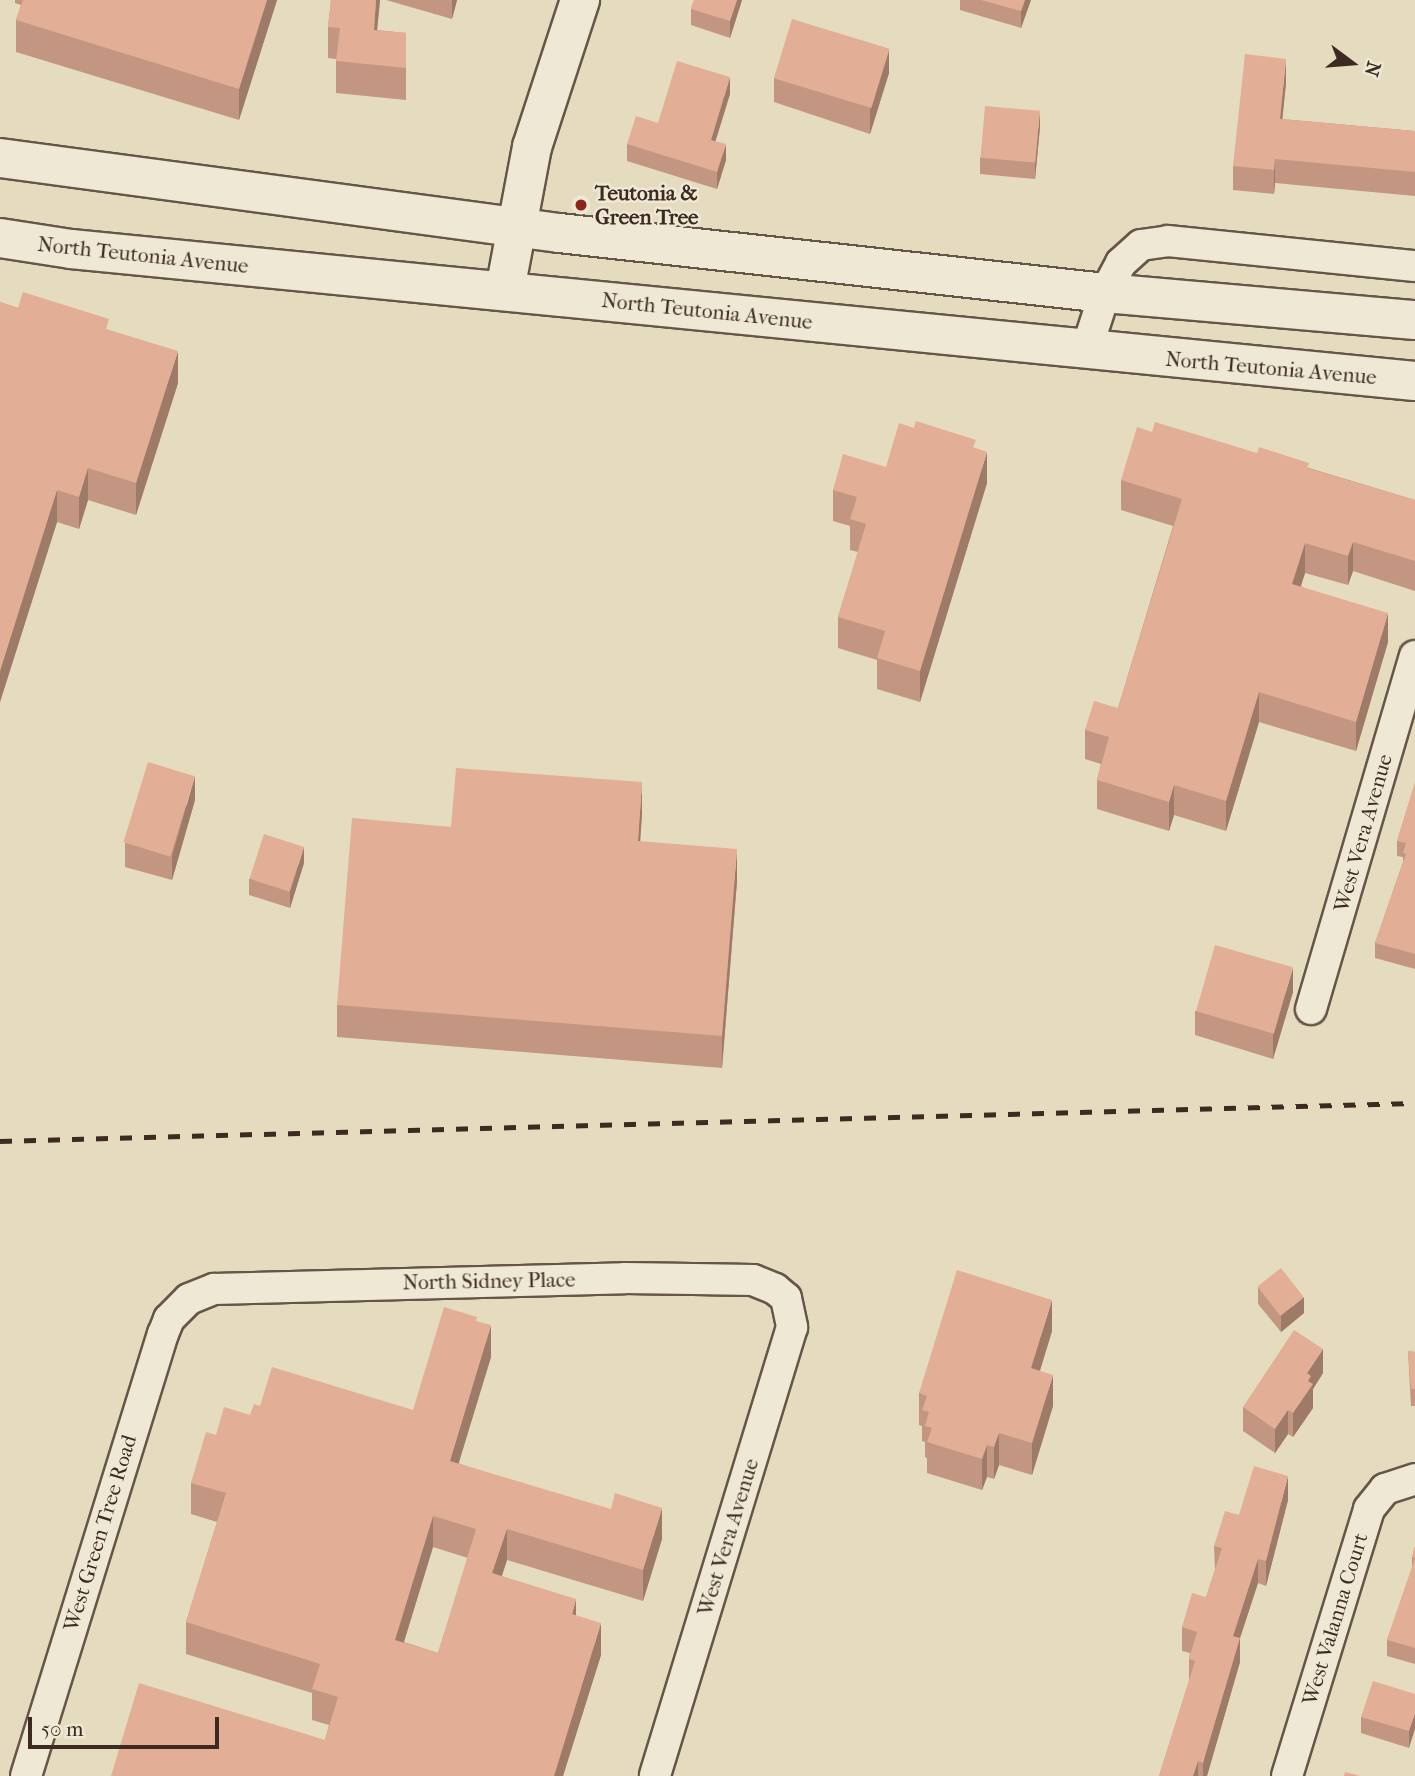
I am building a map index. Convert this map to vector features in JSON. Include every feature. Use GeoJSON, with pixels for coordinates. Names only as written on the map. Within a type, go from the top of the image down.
{"type":"FeatureCollection","features":[{"type":"Feature","properties":{"kind":"main road"},"geometry":{"type":"LineString","coordinates":[[505,290],[514,228],[532,147],[580,0]]}},
{"type":"Feature","properties":{"kind":"main road"},"geometry":{"type":"LineString","coordinates":[[0,158],[514,228],[1105,293],[1415,320]]}},
{"type":"Feature","properties":{"kind":"main road","name":"North Teutonia Avenue"},"geometry":{"type":"LineString","coordinates":[[0,238],[71,249],[505,290],[1086,351],[1415,381]]}},
{"type":"Feature","properties":{"kind":"street"},"geometry":{"type":"LineString","coordinates":[[1086,351],[1105,293],[1121,263],[1141,245],[1168,241],[1415,266]]}},
{"type":"Feature","properties":{"kind":"street","name":"West Vera Avenue"},"geometry":{"type":"LineString","coordinates":[[1311,1009],[1415,656]]}},
{"type":"Feature","properties":{"kind":"street","name":"North Sidney Place"},"geometry":{"type":"LineString","coordinates":[[189,1299],[206,1291],[228,1288],[738,1278],[762,1283],[786,1298]]}},
{"type":"Feature","properties":{"kind":"street","name":"West Vera Avenue"},"geometry":{"type":"LineString","coordinates":[[654,1776],[789,1338],[792,1315],[786,1298]]}},
{"type":"Feature","properties":{"kind":"street","name":"West Green Tree Road"},"geometry":{"type":"LineString","coordinates":[[26,1776],[163,1334],[169,1319],[189,1299]]}},
{"type":"Feature","properties":{"kind":"street","name":"West Valanna Court"},"geometry":{"type":"LineString","coordinates":[[1287,1776],[1369,1509],[1385,1489],[1410,1480]]}},
{"type":"Feature","properties":{"kind":"building"},"geometry":{"type":"Polygon","coordinates":[[[23,0],[267,0],[239,89],[16,20],[23,0]]]}},
{"type":"Feature","properties":{"kind":"building"},"geometry":{"type":"Polygon","coordinates":[[[331,0],[376,0],[374,30],[406,33],[406,68],[336,61],[340,28],[328,27],[331,0]]]}},
{"type":"Feature","properties":{"kind":"building"},"geometry":{"type":"Polygon","coordinates":[[[694,0],[737,0],[730,21],[691,9],[694,0]]]}},
{"type":"Feature","properties":{"kind":"building"},"geometry":{"type":"Polygon","coordinates":[[[981,0],[1025,0],[1021,11],[981,0]]]}},
{"type":"Feature","properties":{"kind":"building"},"geometry":{"type":"Polygon","coordinates":[[[792,19],[890,49],[871,108],[774,78],[792,19]]]}},
{"type":"Feature","properties":{"kind":"building"},"geometry":{"type":"Polygon","coordinates":[[[1245,54],[1286,59],[1280,119],[1415,131],[1415,172],[1275,159],[1274,170],[1233,166],[1245,54]]]}},
{"type":"Feature","properties":{"kind":"building"},"geometry":{"type":"Polygon","coordinates":[[[677,61],[730,77],[711,140],[726,144],[717,172],[627,144],[636,116],[658,123],[677,61]]]}},
{"type":"Feature","properties":{"kind":"building"},"geometry":{"type":"Polygon","coordinates":[[[985,106],[1040,111],[1035,163],[980,158],[985,106]]]}},
{"type":"Feature","properties":{"kind":"building"},"geometry":{"type":"Polygon","coordinates":[[[23,292],[109,319],[106,329],[178,351],[136,483],[88,468],[79,497],[57,490],[0,671],[0,302],[18,308],[23,292]]]}},
{"type":"Feature","properties":{"kind":"building"},"geometry":{"type":"Polygon","coordinates":[[[916,421],[976,440],[973,447],[987,452],[920,671],[877,658],[885,631],[838,617],[866,524],[850,519],[857,497],[833,490],[843,454],[886,467],[899,423],[914,428],[916,421]]]}},
{"type":"Feature","properties":{"kind":"building"},"geometry":{"type":"Polygon","coordinates":[[[1155,422],[1257,453],[1259,447],[1309,463],[1307,468],[1415,500],[1415,561],[1353,542],[1348,556],[1305,543],[1292,584],[1388,613],[1356,722],[1259,692],[1226,801],[1174,785],[1169,802],[1097,780],[1109,737],[1085,730],[1094,701],[1118,708],[1182,499],[1121,480],[1137,427],[1152,432],[1155,422]]]}},
{"type":"Feature","properties":{"kind":"building"},"geometry":{"type":"Polygon","coordinates":[[[148,762],[195,776],[170,857],[123,842],[148,762]]]}},
{"type":"Feature","properties":{"kind":"building"},"geometry":{"type":"Polygon","coordinates":[[[456,768],[642,782],[638,841],[737,849],[722,1036],[337,1005],[352,818],[451,827],[456,768]]]}},
{"type":"Feature","properties":{"kind":"building"},"geometry":{"type":"Polygon","coordinates":[[[1415,783],[1415,954],[1375,943],[1406,854],[1403,853],[1406,843],[1397,841],[1415,783]]]}},
{"type":"Feature","properties":{"kind":"building"},"geometry":{"type":"Polygon","coordinates":[[[264,834],[304,847],[289,892],[249,879],[264,834]]]}},
{"type":"Feature","properties":{"kind":"building"},"geometry":{"type":"Polygon","coordinates":[[[1215,945],[1293,967],[1274,1034],[1196,1011],[1215,945]]]}},
{"type":"Feature","properties":{"kind":"building"},"geometry":{"type":"Polygon","coordinates":[[[1281,1268],[1304,1297],[1280,1316],[1257,1286],[1281,1268]]]}},
{"type":"Feature","properties":{"kind":"building"},"geometry":{"type":"Polygon","coordinates":[[[957,1270],[1052,1300],[1031,1368],[1053,1375],[1032,1443],[999,1433],[994,1447],[987,1445],[982,1459],[927,1442],[932,1428],[925,1426],[929,1412],[922,1410],[927,1396],[919,1393],[957,1270]]]}},
{"type":"Feature","properties":{"kind":"building"},"geometry":{"type":"Polygon","coordinates":[[[444,1307],[477,1317],[476,1321],[491,1325],[450,1461],[611,1509],[615,1493],[662,1508],[643,1570],[507,1529],[492,1573],[576,1599],[572,1614],[601,1623],[554,1776],[111,1776],[139,1683],[325,1740],[338,1697],[312,1689],[320,1664],[186,1622],[226,1493],[191,1483],[206,1432],[216,1435],[224,1407],[250,1415],[254,1404],[260,1406],[272,1367],[413,1410],[444,1307]],[[433,1516],[395,1640],[438,1653],[476,1529],[433,1516]]]}},
{"type":"Feature","properties":{"kind":"building"},"geometry":{"type":"Polygon","coordinates":[[[1294,1330],[1323,1349],[1307,1373],[1311,1376],[1308,1381],[1313,1384],[1293,1413],[1288,1410],[1275,1429],[1243,1407],[1294,1330]]]}},
{"type":"Feature","properties":{"kind":"building"},"geometry":{"type":"Polygon","coordinates":[[[1408,1351],[1415,1352],[1415,1389],[1411,1389],[1408,1351]]]}},
{"type":"Feature","properties":{"kind":"building"},"geometry":{"type":"Polygon","coordinates":[[[1254,1466],[1288,1476],[1266,1561],[1258,1559],[1233,1636],[1240,1638],[1203,1763],[1198,1761],[1193,1776],[1159,1776],[1195,1661],[1189,1659],[1197,1632],[1182,1627],[1192,1593],[1206,1597],[1222,1548],[1214,1546],[1225,1511],[1239,1515],[1254,1466]]]}},
{"type":"Feature","properties":{"kind":"building"},"geometry":{"type":"Polygon","coordinates":[[[1415,1558],[1415,1648],[1387,1640],[1415,1558]]]}},
{"type":"Feature","properties":{"kind":"building"},"geometry":{"type":"Polygon","coordinates":[[[1373,1681],[1415,1694],[1415,1713],[1409,1731],[1361,1717],[1373,1681]]]}},
{"type":"Feature","properties":{"kind":"building"},"geometry":{"type":"Polygon","coordinates":[[[1345,1772],[1360,1776],[1344,1776],[1345,1772]]]}},
{"type":"Feature","properties":{"kind":"railway"},"geometry":{"type":"LineString","coordinates":[[0,1141],[1415,1103]]}},
{"type":"Feature","properties":{"kind":"place","name":"Teutonia & Green Tree"},"geometry":{"type":"Point","coordinates":[581,205]}}]}
